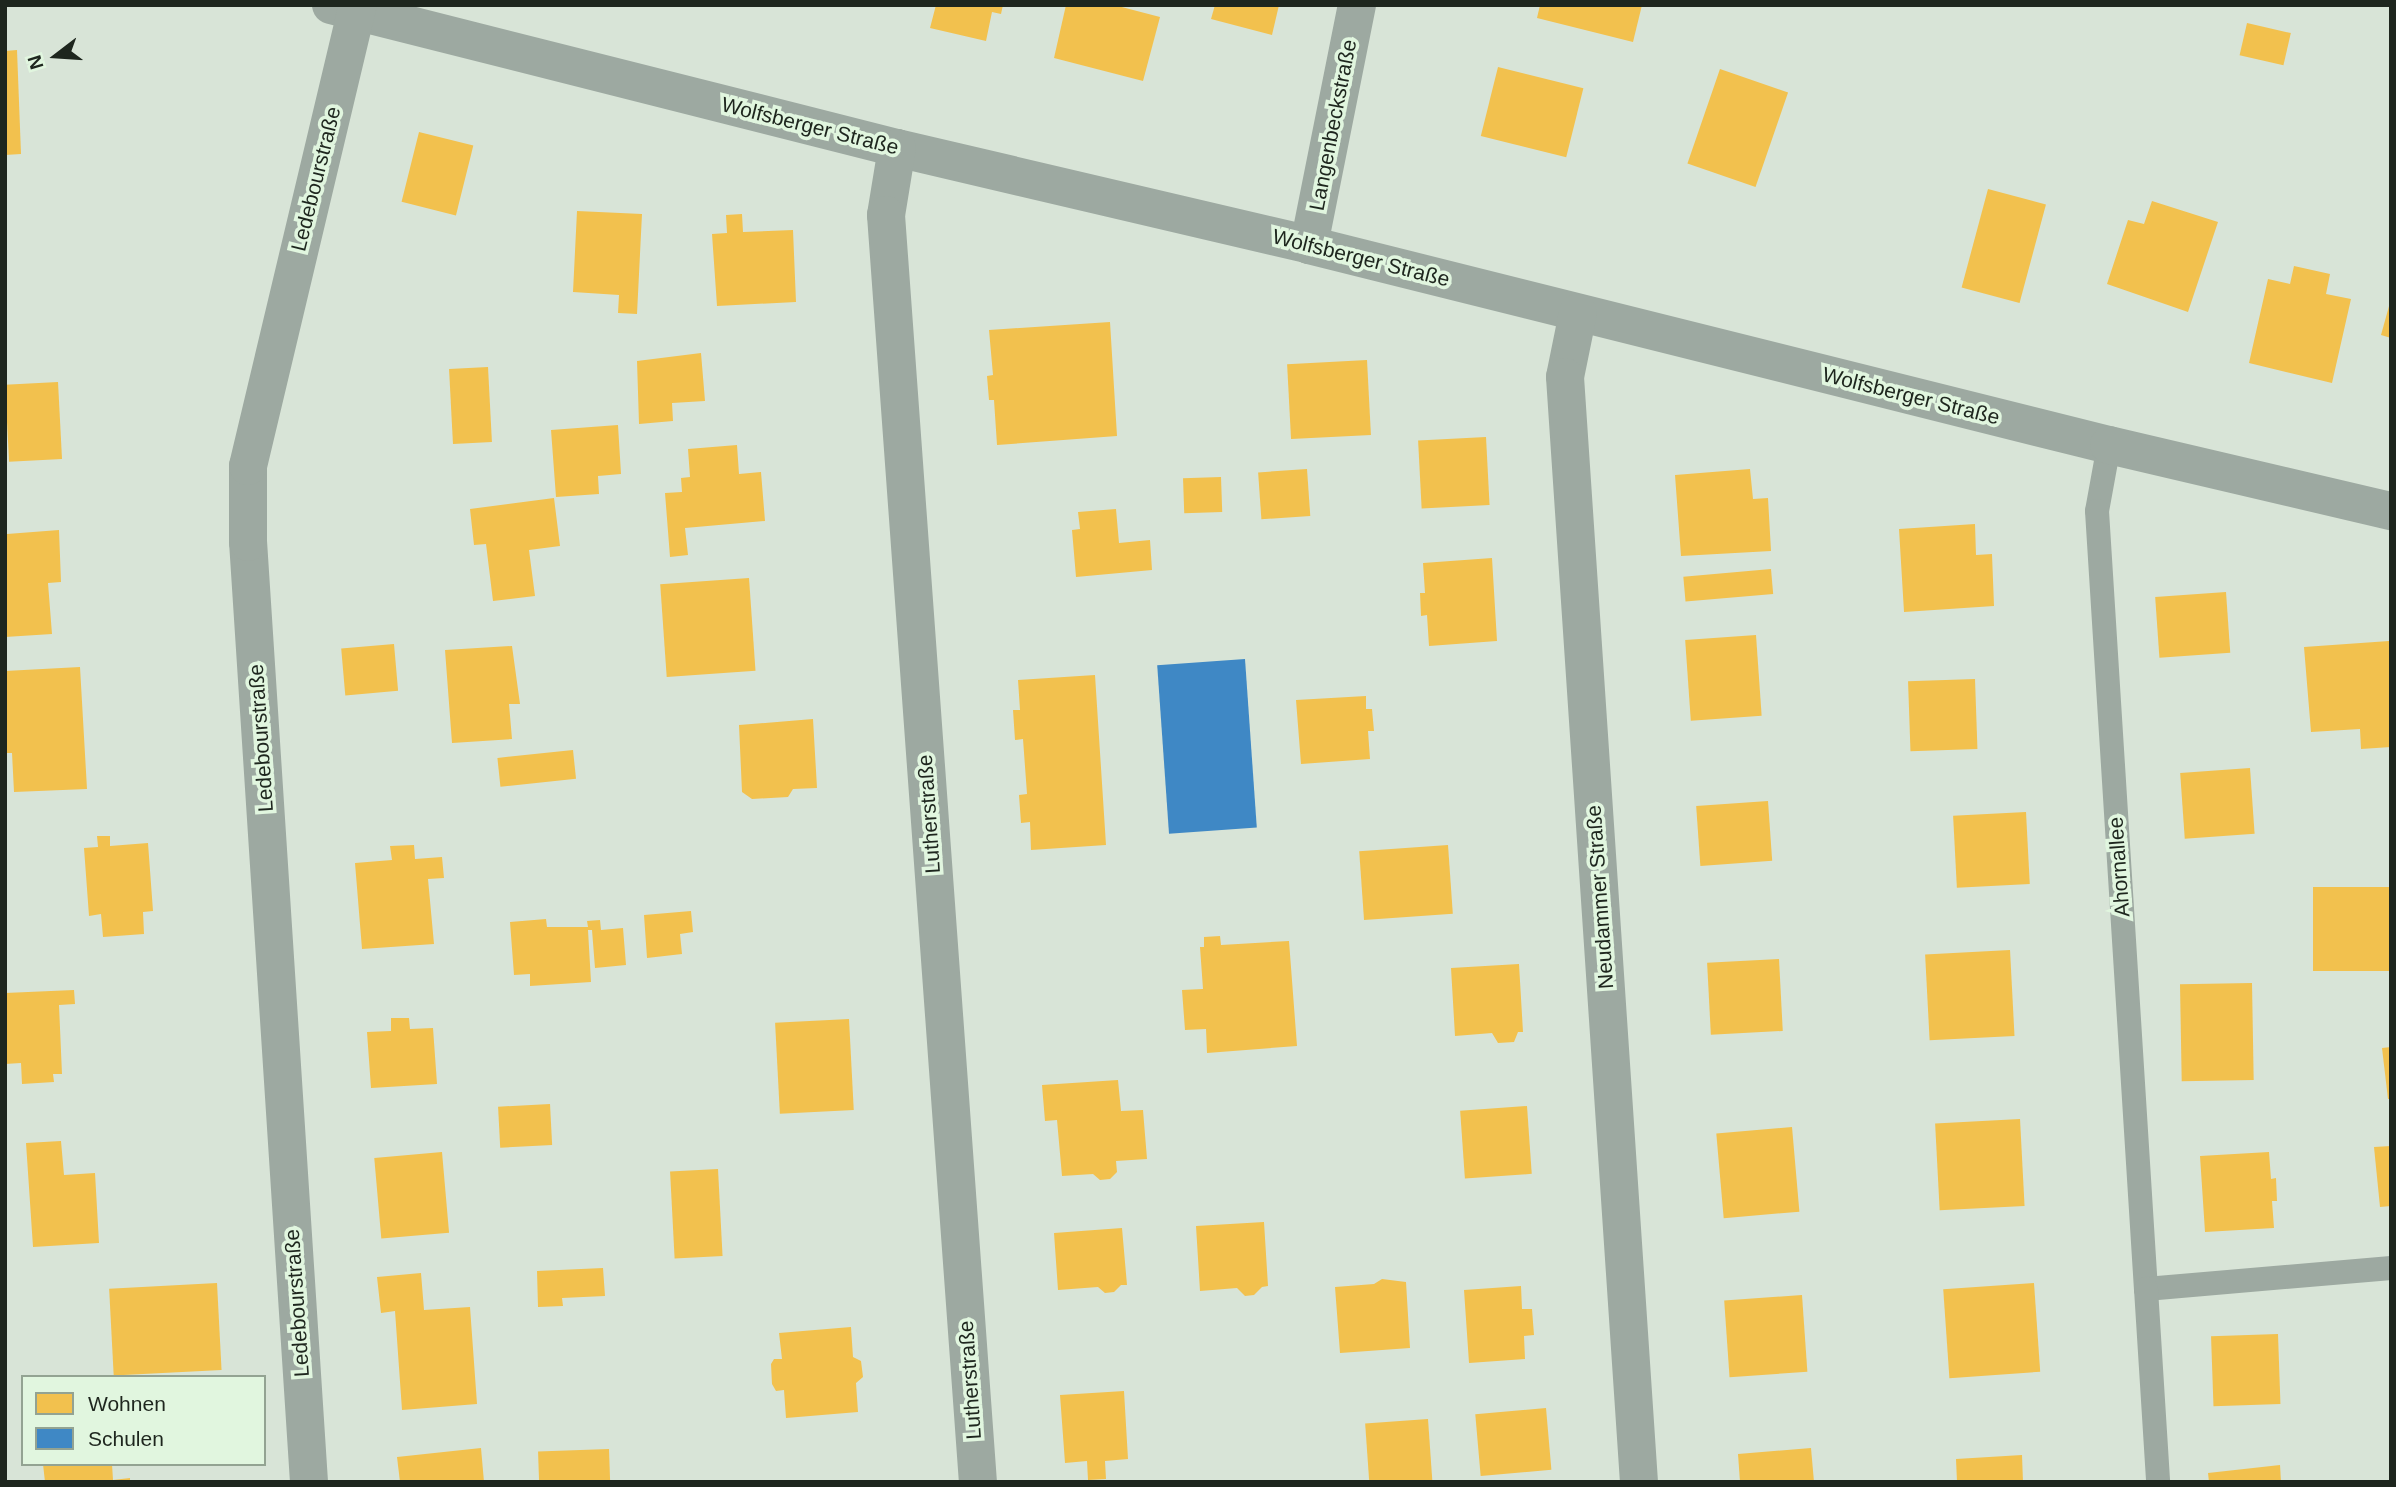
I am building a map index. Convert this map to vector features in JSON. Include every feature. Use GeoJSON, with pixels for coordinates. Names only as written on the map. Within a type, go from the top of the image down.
{"type":"FeatureCollection","features":[{"type":"Feature","properties":{"kind":"street","name":"Langenbeckstraße"},"geometry":{"type":"LineString","coordinates":[[1309,245],[1357,5]]}},
{"type":"Feature","properties":{"kind":"street","name":"Wolfsberger Straße"},"geometry":{"type":"LineString","coordinates":[[348,7],[897,148],[1309,245],[2109,445],[2391,511]]}},
{"type":"Feature","properties":{"kind":"street","name":"Ledebourstraße"},"geometry":{"type":"LineString","coordinates":[[309,1482],[248,542],[248,466],[348,7]]}},
{"type":"Feature","properties":{"kind":"street","name":"Lutherstraße"},"geometry":{"type":"LineString","coordinates":[[897,148],[886,215],[978,1482]]}},
{"type":"Feature","properties":{"kind":"street","name":"Neudammer Straße"},"geometry":{"type":"LineString","coordinates":[[1578,313],[1565,377],[1639,1482]]}},
{"type":"Feature","properties":{"kind":"lane","name":"Ahornallee"},"geometry":{"type":"LineString","coordinates":[[2109,445],[2097,511],[2158,1482]]}},
{"type":"Feature","properties":{"kind":"lane"},"geometry":{"type":"LineString","coordinates":[[2146,1289],[2391,1268]]}},
{"type":"Feature","properties":{"kind":"building: Wohnen"},"geometry":{"type":"Polygon","coordinates":[[[936,5],[1003,5],[1001,14],[992,12],[986,41],[930,28],[936,5]]]}},
{"type":"Feature","properties":{"kind":"building: Wohnen"},"geometry":{"type":"Polygon","coordinates":[[[1066,5],[1114,5],[1160,17],[1143,81],[1054,58],[1066,5]]]}},
{"type":"Feature","properties":{"kind":"building: Wohnen"},"geometry":{"type":"Polygon","coordinates":[[[1215,5],[1279,5],[1272,35],[1211,19],[1215,5]]]}},
{"type":"Feature","properties":{"kind":"building: Wohnen"},"geometry":{"type":"Polygon","coordinates":[[[1540,5],[1642,5],[1633,42],[1537,18],[1540,5]]]}},
{"type":"Feature","properties":{"kind":"building: Wohnen"},"geometry":{"type":"Polygon","coordinates":[[[2247,23],[2291,33],[2283,65],[2240,55],[2247,23]]]}},
{"type":"Feature","properties":{"kind":"building: Wohnen"},"geometry":{"type":"Polygon","coordinates":[[[17,50],[21,154],[5,155],[5,51],[17,50]]]}},
{"type":"Feature","properties":{"kind":"building: Wohnen"},"geometry":{"type":"Polygon","coordinates":[[[1498,67],[1583,88],[1566,157],[1481,136],[1498,67]]]}},
{"type":"Feature","properties":{"kind":"building: Wohnen"},"geometry":{"type":"Polygon","coordinates":[[[1720,69],[1788,92],[1756,187],[1687,164],[1720,69]]]}},
{"type":"Feature","properties":{"kind":"building: Wohnen"},"geometry":{"type":"Polygon","coordinates":[[[419,132],[473,146],[456,215],[402,202],[419,132]]]}},
{"type":"Feature","properties":{"kind":"building: Wohnen"},"geometry":{"type":"Polygon","coordinates":[[[1988,189],[2046,205],[2020,303],[1962,288],[1988,189]]]}},
{"type":"Feature","properties":{"kind":"building: Wohnen"},"geometry":{"type":"Polygon","coordinates":[[[2152,201],[2218,222],[2188,312],[2107,284],[2128,220],[2144,224],[2152,201]]]}},
{"type":"Feature","properties":{"kind":"building: Wohnen"},"geometry":{"type":"Polygon","coordinates":[[[577,211],[642,214],[637,314],[618,313],[619,295],[573,292],[577,211]]]}},
{"type":"Feature","properties":{"kind":"building: Wohnen"},"geometry":{"type":"Polygon","coordinates":[[[742,214],[743,232],[793,230],[796,302],[717,306],[712,234],[727,233],[726,215],[742,214]]]}},
{"type":"Feature","properties":{"kind":"building: Wohnen"},"geometry":{"type":"Polygon","coordinates":[[[2294,266],[2330,274],[2326,294],[2351,299],[2332,383],[2249,363],[2268,279],[2290,284],[2294,266]]]}},
{"type":"Feature","properties":{"kind":"building: Wohnen"},"geometry":{"type":"Polygon","coordinates":[[[2391,299],[2391,338],[2381,335],[2391,299]]]}},
{"type":"Feature","properties":{"kind":"building: Wohnen"},"geometry":{"type":"Polygon","coordinates":[[[1110,322],[1117,436],[997,445],[994,400],[989,400],[987,376],[993,375],[989,330],[1110,322]]]}},
{"type":"Feature","properties":{"kind":"building: Wohnen"},"geometry":{"type":"Polygon","coordinates":[[[701,353],[705,401],[672,403],[673,421],[639,424],[637,361],[701,353]]]}},
{"type":"Feature","properties":{"kind":"building: Wohnen"},"geometry":{"type":"Polygon","coordinates":[[[1367,360],[1371,435],[1291,439],[1287,364],[1367,360]]]}},
{"type":"Feature","properties":{"kind":"building: Wohnen"},"geometry":{"type":"Polygon","coordinates":[[[488,367],[492,442],[453,444],[449,369],[488,367]]]}},
{"type":"Feature","properties":{"kind":"building: Wohnen"},"geometry":{"type":"Polygon","coordinates":[[[58,382],[62,459],[9,462],[5,385],[58,382]]]}},
{"type":"Feature","properties":{"kind":"building: Wohnen"},"geometry":{"type":"Polygon","coordinates":[[[618,425],[621,474],[598,476],[599,494],[556,497],[551,430],[618,425]]]}},
{"type":"Feature","properties":{"kind":"building: Wohnen"},"geometry":{"type":"Polygon","coordinates":[[[1486,437],[1490,505],[1422,508],[1418,441],[1486,437]]]}},
{"type":"Feature","properties":{"kind":"building: Wohnen"},"geometry":{"type":"Polygon","coordinates":[[[737,445],[739,474],[761,472],[765,521],[685,528],[688,555],[670,557],[665,493],[682,492],[681,478],[690,477],[688,449],[737,445]]]}},
{"type":"Feature","properties":{"kind":"building: Wohnen"},"geometry":{"type":"Polygon","coordinates":[[[1307,469],[1310,516],[1261,519],[1258,472],[1307,469]]]}},
{"type":"Feature","properties":{"kind":"building: Wohnen"},"geometry":{"type":"Polygon","coordinates":[[[1750,469],[1753,499],[1768,498],[1771,551],[1681,556],[1675,475],[1750,469]]]}},
{"type":"Feature","properties":{"kind":"building: Wohnen"},"geometry":{"type":"Polygon","coordinates":[[[1221,477],[1222,512],[1184,513],[1183,478],[1221,477]]]}},
{"type":"Feature","properties":{"kind":"building: Wohnen"},"geometry":{"type":"Polygon","coordinates":[[[554,498],[560,546],[529,550],[535,596],[493,601],[486,544],[474,545],[470,509],[554,498]]]}},
{"type":"Feature","properties":{"kind":"building: Wohnen"},"geometry":{"type":"Polygon","coordinates":[[[1116,509],[1119,543],[1150,540],[1152,570],[1076,577],[1072,530],[1080,529],[1078,512],[1116,509]]]}},
{"type":"Feature","properties":{"kind":"building: Wohnen"},"geometry":{"type":"Polygon","coordinates":[[[1975,524],[1976,555],[1992,554],[1994,606],[1904,612],[1899,529],[1975,524]]]}},
{"type":"Feature","properties":{"kind":"building: Wohnen"},"geometry":{"type":"Polygon","coordinates":[[[59,530],[61,582],[48,583],[52,634],[5,637],[7,534],[59,530]]]}},
{"type":"Feature","properties":{"kind":"building: Wohnen"},"geometry":{"type":"Polygon","coordinates":[[[1492,558],[1497,641],[1429,646],[1427,615],[1421,616],[1420,593],[1425,593],[1423,563],[1492,558]]]}},
{"type":"Feature","properties":{"kind":"building: Wohnen"},"geometry":{"type":"Polygon","coordinates":[[[1771,569],[1773,594],[1686,602],[1683,577],[1771,569]]]}},
{"type":"Feature","properties":{"kind":"building: Wohnen"},"geometry":{"type":"Polygon","coordinates":[[[749,578],[755,671],[667,677],[660,584],[749,578]]]}},
{"type":"Feature","properties":{"kind":"building: Wohnen"},"geometry":{"type":"Polygon","coordinates":[[[2226,592],[2230,653],[2159,658],[2155,597],[2226,592]]]}},
{"type":"Feature","properties":{"kind":"building: Wohnen"},"geometry":{"type":"Polygon","coordinates":[[[1756,635],[1762,716],[1691,721],[1685,640],[1756,635]]]}},
{"type":"Feature","properties":{"kind":"building: Wohnen"},"geometry":{"type":"Polygon","coordinates":[[[2389,641],[2391,747],[2361,749],[2360,729],[2311,732],[2304,647],[2389,641]]]}},
{"type":"Feature","properties":{"kind":"building: Wohnen"},"geometry":{"type":"Polygon","coordinates":[[[394,644],[398,691],[345,695],[341,649],[394,644]]]}},
{"type":"Feature","properties":{"kind":"building: Wohnen"},"geometry":{"type":"Polygon","coordinates":[[[512,646],[520,704],[509,704],[512,739],[452,743],[445,650],[512,646]]]}},
{"type":"Feature","properties":{"kind":"building: Wohnen"},"geometry":{"type":"Polygon","coordinates":[[[80,667],[87,789],[14,792],[12,753],[5,753],[5,671],[80,667]]]}},
{"type":"Feature","properties":{"kind":"building: Wohnen"},"geometry":{"type":"Polygon","coordinates":[[[1095,675],[1106,845],[1031,850],[1030,822],[1021,823],[1019,795],[1027,794],[1023,739],[1015,740],[1013,710],[1020,710],[1018,680],[1095,675]]]}},
{"type":"Feature","properties":{"kind":"building: Wohnen"},"geometry":{"type":"Polygon","coordinates":[[[1975,679],[1977,749],[1910,751],[1908,681],[1975,679]]]}},
{"type":"Feature","properties":{"kind":"building: Wohnen"},"geometry":{"type":"Polygon","coordinates":[[[1366,696],[1366,709],[1372,709],[1374,731],[1368,731],[1370,759],[1301,764],[1296,700],[1366,696]]]}},
{"type":"Feature","properties":{"kind":"building: Wohnen"},"geometry":{"type":"Polygon","coordinates":[[[813,719],[817,788],[793,789],[788,797],[752,799],[742,792],[739,725],[813,719]]]}},
{"type":"Feature","properties":{"kind":"building: Wohnen"},"geometry":{"type":"Polygon","coordinates":[[[573,750],[576,779],[500,787],[497,758],[573,750]]]}},
{"type":"Feature","properties":{"kind":"building: Wohnen"},"geometry":{"type":"Polygon","coordinates":[[[2250,768],[2255,834],[2185,839],[2180,773],[2250,768]]]}},
{"type":"Feature","properties":{"kind":"building: Wohnen"},"geometry":{"type":"Polygon","coordinates":[[[1768,801],[1772,861],[1700,866],[1696,806],[1768,801]]]}},
{"type":"Feature","properties":{"kind":"building: Wohnen"},"geometry":{"type":"Polygon","coordinates":[[[2026,812],[2030,884],[1957,888],[1953,816],[2026,812]]]}},
{"type":"Feature","properties":{"kind":"building: Wohnen"},"geometry":{"type":"Polygon","coordinates":[[[97,836],[110,836],[110,846],[148,843],[153,911],[143,912],[144,934],[103,937],[101,914],[89,916],[84,848],[98,847],[97,836]]]}},
{"type":"Feature","properties":{"kind":"building: Wohnen"},"geometry":{"type":"Polygon","coordinates":[[[414,845],[415,859],[442,857],[444,878],[428,879],[434,944],[362,949],[355,863],[392,860],[390,846],[414,845]]]}},
{"type":"Feature","properties":{"kind":"building: Wohnen"},"geometry":{"type":"Polygon","coordinates":[[[1448,845],[1453,914],[1364,920],[1359,851],[1448,845]]]}},
{"type":"Feature","properties":{"kind":"building: Wohnen"},"geometry":{"type":"Polygon","coordinates":[[[2313,887],[2391,887],[2391,971],[2313,971],[2313,887]]]}},
{"type":"Feature","properties":{"kind":"building: Wohnen"},"geometry":{"type":"Polygon","coordinates":[[[691,911],[693,932],[680,934],[682,954],[647,958],[644,915],[691,911]]]}},
{"type":"Feature","properties":{"kind":"building: Wohnen"},"geometry":{"type":"Polygon","coordinates":[[[546,919],[547,927],[588,927],[587,921],[600,920],[601,930],[623,928],[626,965],[595,968],[592,930],[588,930],[591,982],[530,986],[530,974],[514,975],[510,922],[546,919]]]}},
{"type":"Feature","properties":{"kind":"building: Wohnen"},"geometry":{"type":"Polygon","coordinates":[[[1220,936],[1221,945],[1289,941],[1297,1046],[1207,1053],[1206,1029],[1185,1030],[1182,990],[1203,989],[1200,947],[1204,947],[1204,937],[1220,936]]]}},
{"type":"Feature","properties":{"kind":"building: Wohnen"},"geometry":{"type":"Polygon","coordinates":[[[2010,950],[2015,1036],[1930,1040],[1925,954],[2010,950]]]}},
{"type":"Feature","properties":{"kind":"building: Wohnen"},"geometry":{"type":"Polygon","coordinates":[[[1779,959],[1783,1031],[1711,1035],[1707,963],[1779,959]]]}},
{"type":"Feature","properties":{"kind":"building: Wohnen"},"geometry":{"type":"Polygon","coordinates":[[[1519,964],[1523,1032],[1518,1032],[1514,1042],[1498,1043],[1492,1033],[1455,1036],[1451,968],[1519,964]]]}},
{"type":"Feature","properties":{"kind":"building: Wohnen"},"geometry":{"type":"Polygon","coordinates":[[[2252,983],[2254,1080],[2182,1081],[2180,984],[2252,983]]]}},
{"type":"Feature","properties":{"kind":"building: Wohnen"},"geometry":{"type":"Polygon","coordinates":[[[74,990],[75,1004],[59,1005],[62,1074],[53,1074],[54,1082],[22,1084],[21,1063],[5,1064],[5,993],[74,990]]]}},
{"type":"Feature","properties":{"kind":"building: Wohnen"},"geometry":{"type":"Polygon","coordinates":[[[391,1018],[409,1018],[410,1029],[433,1028],[437,1084],[371,1088],[367,1032],[391,1031],[391,1018]]]}},
{"type":"Feature","properties":{"kind":"building: Wohnen"},"geometry":{"type":"Polygon","coordinates":[[[849,1019],[854,1110],[780,1114],[775,1023],[849,1019]]]}},
{"type":"Feature","properties":{"kind":"building: Wohnen"},"geometry":{"type":"Polygon","coordinates":[[[2391,1047],[2391,1099],[2388,1099],[2382,1048],[2391,1047]]]}},
{"type":"Feature","properties":{"kind":"building: Wohnen"},"geometry":{"type":"Polygon","coordinates":[[[1118,1080],[1121,1111],[1143,1110],[1147,1159],[1116,1161],[1117,1172],[1110,1179],[1100,1180],[1093,1174],[1062,1176],[1057,1120],[1045,1121],[1042,1085],[1118,1080]]]}},
{"type":"Feature","properties":{"kind":"building: Wohnen"},"geometry":{"type":"Polygon","coordinates":[[[550,1104],[552,1145],[500,1148],[498,1107],[550,1104]]]}},
{"type":"Feature","properties":{"kind":"building: Wohnen"},"geometry":{"type":"Polygon","coordinates":[[[1527,1106],[1532,1174],[1465,1179],[1460,1111],[1527,1106]]]}},
{"type":"Feature","properties":{"kind":"building: Wohnen"},"geometry":{"type":"Polygon","coordinates":[[[2020,1119],[2025,1206],[1940,1210],[1935,1123],[2020,1119]]]}},
{"type":"Feature","properties":{"kind":"building: Wohnen"},"geometry":{"type":"Polygon","coordinates":[[[1792,1127],[1799,1212],[1724,1218],[1716,1134],[1792,1127]]]}},
{"type":"Feature","properties":{"kind":"building: Wohnen"},"geometry":{"type":"Polygon","coordinates":[[[61,1141],[64,1175],[95,1173],[99,1243],[33,1247],[26,1143],[61,1141]]]}},
{"type":"Feature","properties":{"kind":"building: Wohnen"},"geometry":{"type":"Polygon","coordinates":[[[2391,1146],[2391,1206],[2380,1207],[2374,1147],[2391,1146]]]}},
{"type":"Feature","properties":{"kind":"building: Wohnen"},"geometry":{"type":"Polygon","coordinates":[[[442,1152],[449,1233],[381,1239],[374,1158],[442,1152]]]}},
{"type":"Feature","properties":{"kind":"building: Wohnen"},"geometry":{"type":"Polygon","coordinates":[[[2269,1152],[2271,1179],[2276,1178],[2277,1201],[2272,1201],[2274,1228],[2205,1232],[2200,1156],[2269,1152]]]}},
{"type":"Feature","properties":{"kind":"building: Wohnen"},"geometry":{"type":"Polygon","coordinates":[[[718,1169],[723,1256],[675,1258],[670,1172],[718,1169]]]}},
{"type":"Feature","properties":{"kind":"building: Wohnen"},"geometry":{"type":"Polygon","coordinates":[[[1264,1222],[1268,1286],[1262,1287],[1254,1295],[1245,1296],[1237,1288],[1200,1291],[1196,1226],[1264,1222]]]}},
{"type":"Feature","properties":{"kind":"building: Wohnen"},"geometry":{"type":"Polygon","coordinates":[[[1122,1228],[1127,1285],[1121,1285],[1114,1292],[1105,1293],[1098,1287],[1058,1290],[1054,1233],[1122,1228]]]}},
{"type":"Feature","properties":{"kind":"building: Wohnen"},"geometry":{"type":"Polygon","coordinates":[[[603,1268],[605,1296],[562,1298],[563,1306],[538,1307],[537,1271],[603,1268]]]}},
{"type":"Feature","properties":{"kind":"building: Wohnen"},"geometry":{"type":"Polygon","coordinates":[[[421,1273],[424,1310],[470,1307],[477,1404],[402,1410],[395,1311],[381,1313],[377,1277],[421,1273]]]}},
{"type":"Feature","properties":{"kind":"building: Wohnen"},"geometry":{"type":"Polygon","coordinates":[[[1382,1279],[1406,1282],[1410,1348],[1340,1353],[1335,1287],[1374,1284],[1382,1279]]]}},
{"type":"Feature","properties":{"kind":"building: Wohnen"},"geometry":{"type":"Polygon","coordinates":[[[217,1283],[222,1370],[114,1375],[109,1289],[217,1283]]]}},
{"type":"Feature","properties":{"kind":"building: Wohnen"},"geometry":{"type":"Polygon","coordinates":[[[2034,1283],[2040,1372],[1949,1378],[1943,1289],[2034,1283]]]}},
{"type":"Feature","properties":{"kind":"building: Wohnen"},"geometry":{"type":"Polygon","coordinates":[[[1521,1286],[1522,1309],[1532,1309],[1534,1335],[1524,1336],[1525,1359],[1469,1363],[1464,1290],[1521,1286]]]}},
{"type":"Feature","properties":{"kind":"building: Wohnen"},"geometry":{"type":"Polygon","coordinates":[[[1802,1295],[1807,1372],[1730,1377],[1724,1300],[1802,1295]]]}},
{"type":"Feature","properties":{"kind":"building: Wohnen"},"geometry":{"type":"Polygon","coordinates":[[[851,1327],[853,1357],[861,1361],[863,1377],[856,1383],[858,1412],[786,1418],[784,1390],[776,1391],[772,1384],[771,1364],[774,1359],[782,1359],[779,1333],[851,1327]]]}},
{"type":"Feature","properties":{"kind":"building: Wohnen"},"geometry":{"type":"Polygon","coordinates":[[[2278,1334],[2280,1404],[2213,1406],[2211,1336],[2278,1334]]]}},
{"type":"Feature","properties":{"kind":"building: Wohnen"},"geometry":{"type":"Polygon","coordinates":[[[1124,1391],[1128,1459],[1105,1461],[1106,1479],[1088,1480],[1087,1461],[1065,1463],[1060,1395],[1124,1391]]]}},
{"type":"Feature","properties":{"kind":"building: Wohnen"},"geometry":{"type":"Polygon","coordinates":[[[1546,1408],[1551,1470],[1481,1476],[1475,1414],[1546,1408]]]}},
{"type":"Feature","properties":{"kind":"building: Wohnen"},"geometry":{"type":"Polygon","coordinates":[[[1428,1419],[1432,1482],[1369,1482],[1365,1423],[1428,1419]]]}},
{"type":"Feature","properties":{"kind":"building: Wohnen"},"geometry":{"type":"Polygon","coordinates":[[[481,1448],[484,1482],[400,1482],[397,1457],[481,1448]]]}},
{"type":"Feature","properties":{"kind":"building: Wohnen"},"geometry":{"type":"Polygon","coordinates":[[[1811,1448],[1814,1482],[1740,1482],[1738,1454],[1811,1448]]]}},
{"type":"Feature","properties":{"kind":"building: Wohnen"},"geometry":{"type":"Polygon","coordinates":[[[609,1449],[610,1482],[539,1482],[538,1451],[609,1449]]]}},
{"type":"Feature","properties":{"kind":"building: Wohnen"},"geometry":{"type":"Polygon","coordinates":[[[2022,1455],[2023,1482],[1957,1482],[1956,1459],[2022,1455]]]}},
{"type":"Feature","properties":{"kind":"building: Wohnen"},"geometry":{"type":"Polygon","coordinates":[[[2280,1465],[2281,1482],[2209,1482],[2208,1473],[2280,1465]]]}},
{"type":"Feature","properties":{"kind":"building: Wohnen"},"geometry":{"type":"Polygon","coordinates":[[[43,1466],[112,1466],[113,1480],[130,1478],[130,1482],[45,1482],[43,1466]]]}},
{"type":"Feature","properties":{"kind":"building: Schulen"},"geometry":{"type":"Polygon","coordinates":[[[1245,659],[1257,828],[1169,834],[1157,665],[1245,659]]]}}]}
